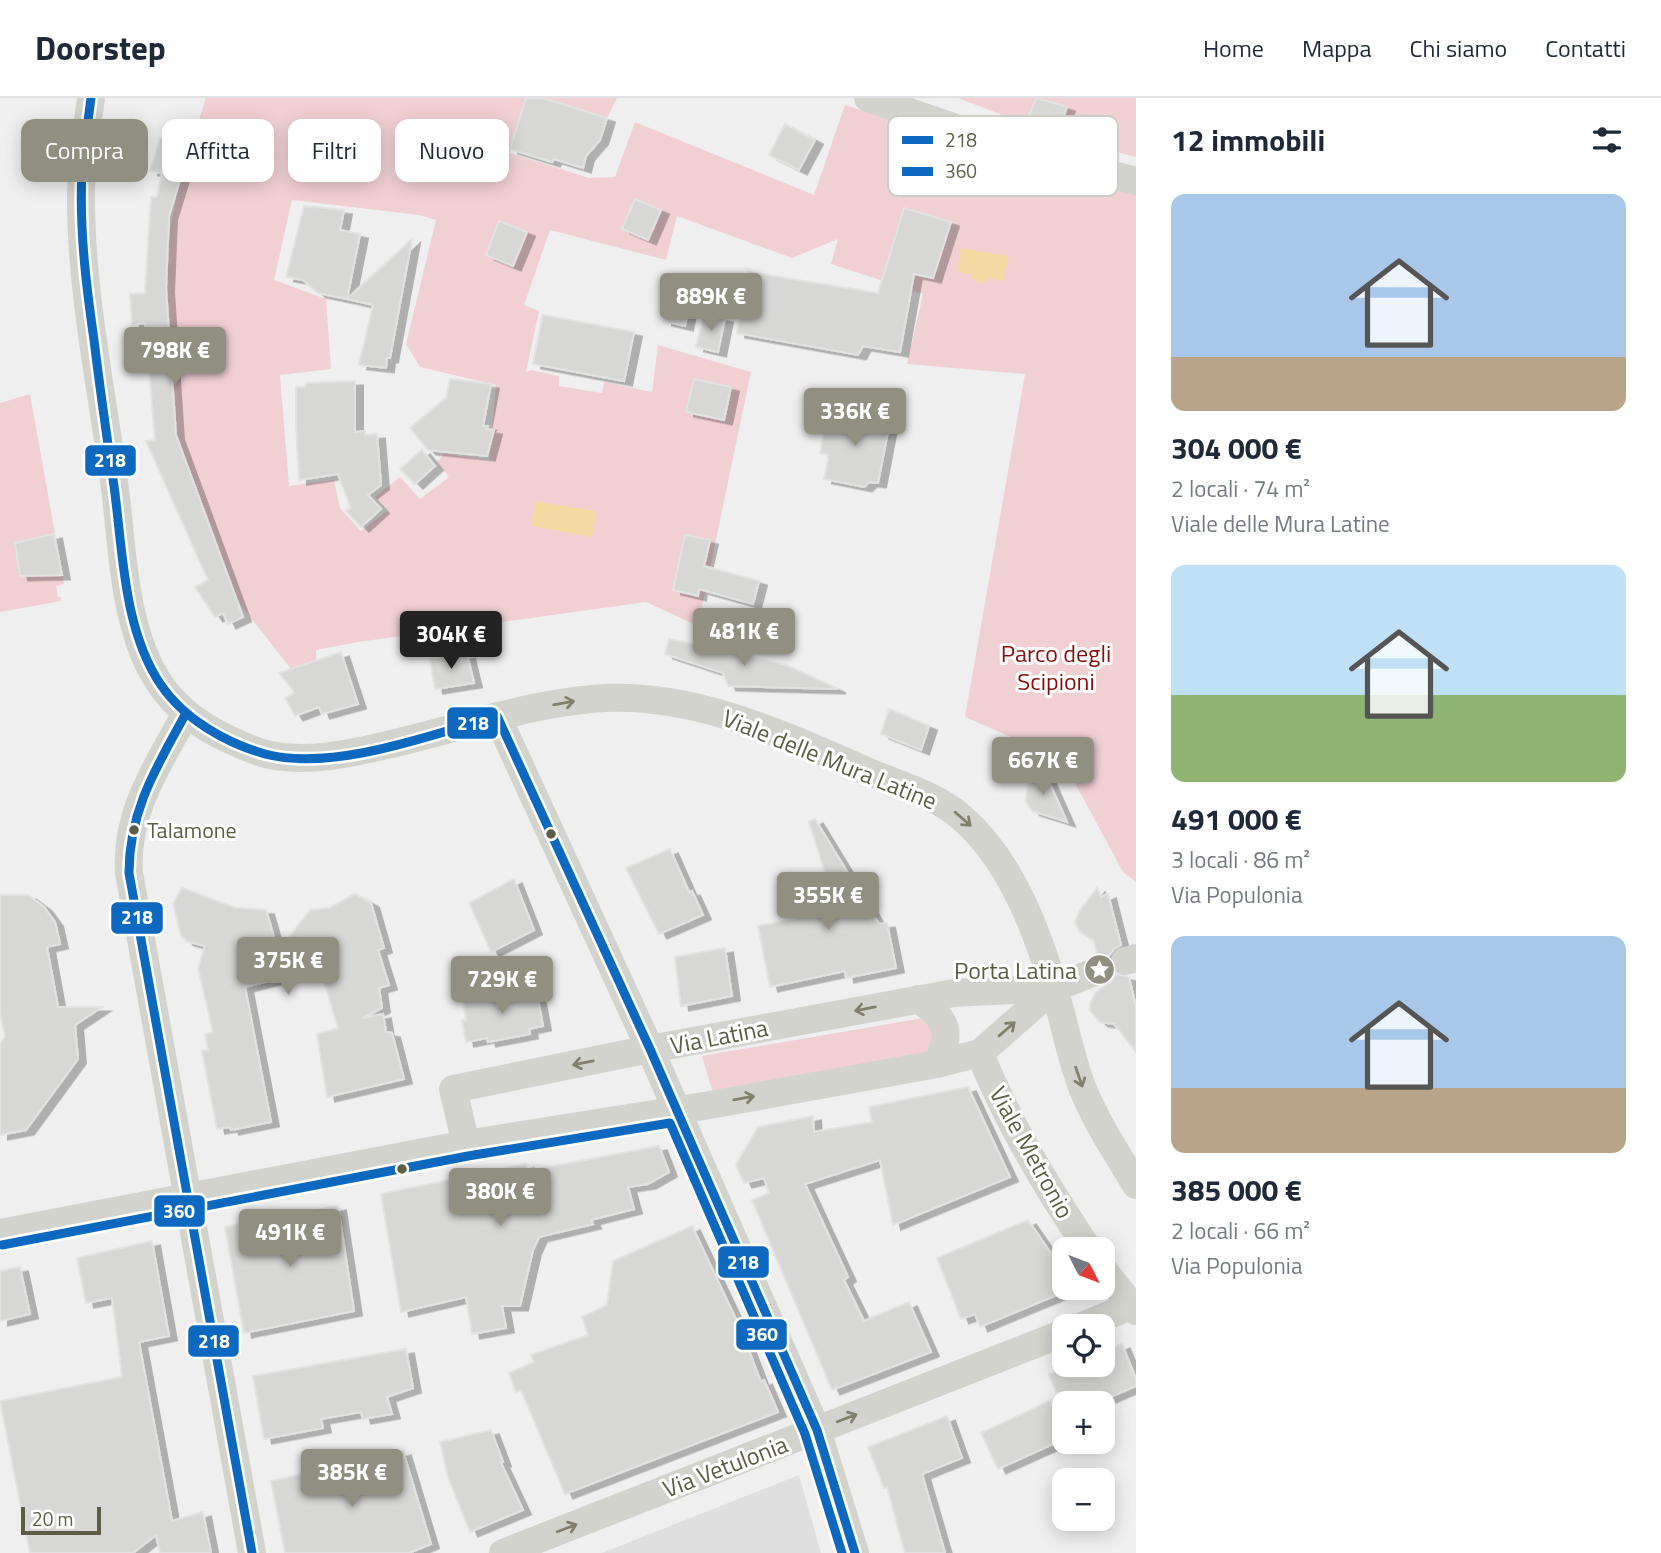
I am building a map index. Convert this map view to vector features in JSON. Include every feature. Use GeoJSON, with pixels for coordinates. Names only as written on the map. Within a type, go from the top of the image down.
{"type":"FeatureCollection","features":[{"type":"Feature","properties":{"kind":"street","name":"Viale delle Mura Latine"},"geometry":{"type":"LineString","coordinates":[[91,98],[82,172],[86,283],[130,606],[153,673],[185,715],[216,733],[260,752],[302,758],[355,752],[497,716],[568,702],[608,698],[646,698],[700,709],[768,730],[944,804],[973,828],[1013,885],[1027,914],[1054,988]]}},
{"type":"Feature","properties":{"kind":"street"},"geometry":{"type":"LineString","coordinates":[[868,98],[921,116]]}},
{"type":"Feature","properties":{"kind":"street"},"geometry":{"type":"LineString","coordinates":[[1118,176],[1136,181]]}},
{"type":"Feature","properties":{"kind":"street"},"geometry":{"type":"LineString","coordinates":[[185,715],[149,779],[138,806],[130,834],[128,858],[135,915],[189,1197],[252,1553]]}},
{"type":"Feature","properties":{"kind":"street"},"geometry":{"type":"LineString","coordinates":[[497,716],[650,1049],[817,1430],[855,1553]]}},
{"type":"Feature","properties":{"kind":"street"},"geometry":{"type":"LineString","coordinates":[[0,1233],[466,1144],[937,1064],[980,1053],[1054,988],[1120,963]]}},
{"type":"Feature","properties":{"kind":"street"},"geometry":{"type":"LineString","coordinates":[[1054,988],[1081,1084],[1094,1114],[1136,1185]]}},
{"type":"Feature","properties":{"kind":"street","name":"Via Latina"},"geometry":{"type":"LineString","coordinates":[[466,1144],[453,1089],[918,999],[954,993],[1054,988]]}},
{"type":"Feature","properties":{"kind":"street"},"geometry":{"type":"LineString","coordinates":[[918,999],[935,1012],[946,1028],[945,1047],[937,1064]]}},
{"type":"Feature","properties":{"kind":"street","name":"Viale Metronio"},"geometry":{"type":"LineString","coordinates":[[980,1053],[989,1076],[1026,1146],[1080,1237]]}},
{"type":"Feature","properties":{"kind":"street"},"geometry":{"type":"LineString","coordinates":[[1115,1283],[1135,1307],[1115,1314]]}},
{"type":"Feature","properties":{"kind":"street","name":"Via Vetulonia"},"geometry":{"type":"LineString","coordinates":[[503,1553],[1052,1339]]}},
{"type":"Feature","properties":{"kind":"shaded area"},"geometry":{"type":"Polygon","coordinates":[[[961,248],[1008,256],[1004,281],[989,278],[983,284],[973,280],[970,274],[957,272],[961,248]]]}},
{"type":"Feature","properties":{"kind":"shaded area"},"geometry":{"type":"Polygon","coordinates":[[[535,501],[596,511],[592,537],[531,526],[535,501]]]}},
{"type":"Feature","properties":{"kind":"shaded area"},"geometry":{"type":"Polygon","coordinates":[[[799,1475],[821,1553],[602,1553],[799,1475]]]}},
{"type":"Feature","properties":{"kind":"green space","name":"Parco degli Scipioni"},"geometry":{"type":"Polygon","coordinates":[[[206,98],[526,98],[510,153],[589,178],[615,177],[635,122],[814,195],[845,105],[888,119],[888,196],[1118,196],[1118,189],[1136,194],[1136,882],[1123,872],[1062,759],[965,717],[1025,374],[907,364],[923,294],[831,264],[838,239],[792,258],[677,216],[666,260],[550,230],[524,305],[539,311],[526,372],[531,370],[559,376],[559,386],[602,393],[604,382],[652,392],[658,345],[751,372],[698,626],[646,602],[316,650],[317,670],[295,674],[237,600],[176,435],[166,288],[168,240],[179,182],[274,182],[274,119],[199,119],[206,98]],[[292,200],[274,280],[326,299],[331,369],[280,375],[289,486],[334,480],[340,508],[361,531],[387,511],[375,497],[400,477],[420,499],[449,477],[437,462],[444,454],[489,460],[496,385],[420,367],[406,344],[436,220],[419,215],[292,200]]]}},
{"type":"Feature","properties":{"kind":"green space"},"geometry":{"type":"Polygon","coordinates":[[[543,98],[617,98],[607,118],[543,98]]]}},
{"type":"Feature","properties":{"kind":"green space"},"geometry":{"type":"Polygon","coordinates":[[[958,98],[1136,98],[1136,157],[1118,152],[1118,116],[1005,116],[958,98]]]}},
{"type":"Feature","properties":{"kind":"green space"},"geometry":{"type":"Polygon","coordinates":[[[30,394],[64,584],[56,586],[61,601],[0,612],[0,403],[30,394]]]}},
{"type":"Feature","properties":{"kind":"green space"},"geometry":{"type":"Polygon","coordinates":[[[923,1018],[935,1031],[935,1054],[713,1093],[702,1056],[923,1018]]]}},
{"type":"Feature","properties":{"kind":"building"},"geometry":{"type":"Polygon","coordinates":[[[526,98],[543,98],[607,118],[600,140],[586,156],[583,168],[510,149],[526,98]]]}},
{"type":"Feature","properties":{"kind":"building"},"geometry":{"type":"Polygon","coordinates":[[[1036,98],[1067,107],[1064,116],[1029,116],[1036,98]]]}},
{"type":"Feature","properties":{"kind":"building"},"geometry":{"type":"Polygon","coordinates":[[[785,124],[815,140],[799,170],[769,155],[785,124]]]}},
{"type":"Feature","properties":{"kind":"building"},"geometry":{"type":"Polygon","coordinates":[[[160,138],[162,139],[162,173],[150,171],[160,138]]]}},
{"type":"Feature","properties":{"kind":"building"},"geometry":{"type":"Polygon","coordinates":[[[162,173],[162,182],[179,182],[169,216],[166,288],[176,435],[243,617],[228,624],[223,613],[215,617],[195,587],[208,580],[146,441],[155,440],[145,323],[132,325],[130,294],[145,293],[151,197],[157,197],[162,173]]]}},
{"type":"Feature","properties":{"kind":"building"},"geometry":{"type":"Polygon","coordinates":[[[635,199],[661,210],[648,240],[622,229],[635,199]]]}},
{"type":"Feature","properties":{"kind":"building"},"geometry":{"type":"Polygon","coordinates":[[[304,206],[344,210],[340,230],[360,234],[347,299],[318,293],[303,280],[286,277],[304,206]]]}},
{"type":"Feature","properties":{"kind":"building"},"geometry":{"type":"Polygon","coordinates":[[[904,208],[951,222],[933,278],[914,274],[900,352],[863,346],[858,355],[737,333],[748,272],[878,293],[904,208]]]}},
{"type":"Feature","properties":{"kind":"building"},"geometry":{"type":"Polygon","coordinates":[[[499,221],[527,232],[513,266],[486,255],[499,221]]]}},
{"type":"Feature","properties":{"kind":"building"},"geometry":{"type":"Polygon","coordinates":[[[412,239],[386,368],[359,365],[373,305],[347,299],[412,239]]]}},
{"type":"Feature","properties":{"kind":"building"},"geometry":{"type":"Polygon","coordinates":[[[673,278],[694,282],[685,326],[664,321],[673,278]]]}},
{"type":"Feature","properties":{"kind":"building"},"geometry":{"type":"Polygon","coordinates":[[[704,314],[725,318],[718,352],[696,347],[704,314]]]}},
{"type":"Feature","properties":{"kind":"building"},"geometry":{"type":"Polygon","coordinates":[[[543,315],[634,332],[624,381],[533,364],[543,315]]]}},
{"type":"Feature","properties":{"kind":"building"},"geometry":{"type":"Polygon","coordinates":[[[450,379],[491,384],[483,426],[494,430],[487,456],[428,450],[410,428],[446,398],[450,379]]]}},
{"type":"Feature","properties":{"kind":"building"},"geometry":{"type":"Polygon","coordinates":[[[694,379],[731,387],[724,420],[686,412],[694,379]]]}},
{"type":"Feature","properties":{"kind":"building"},"geometry":{"type":"Polygon","coordinates":[[[355,381],[355,432],[377,434],[381,485],[368,495],[381,509],[361,527],[346,511],[351,508],[338,474],[299,480],[296,426],[296,387],[305,387],[306,383],[355,381]]]}},
{"type":"Feature","properties":{"kind":"building"},"geometry":{"type":"Polygon","coordinates":[[[833,409],[890,421],[878,483],[869,482],[864,487],[824,479],[829,455],[820,453],[824,431],[828,431],[833,409]]]}},
{"type":"Feature","properties":{"kind":"building"},"geometry":{"type":"Polygon","coordinates":[[[422,450],[435,466],[415,484],[400,469],[422,450]]]}},
{"type":"Feature","properties":{"kind":"building"},"geometry":{"type":"Polygon","coordinates":[[[54,534],[62,575],[20,576],[15,543],[54,534]]]}},
{"type":"Feature","properties":{"kind":"building"},"geometry":{"type":"Polygon","coordinates":[[[685,535],[710,540],[704,566],[759,581],[753,604],[699,589],[698,596],[673,590],[685,535]]]}},
{"type":"Feature","properties":{"kind":"building"},"geometry":{"type":"Polygon","coordinates":[[[669,639],[786,665],[838,689],[728,686],[723,673],[665,654],[669,639]]]}},
{"type":"Feature","properties":{"kind":"building"},"geometry":{"type":"Polygon","coordinates":[[[341,652],[358,704],[322,714],[319,707],[295,716],[285,698],[295,693],[279,673],[341,652]]]}},
{"type":"Feature","properties":{"kind":"building"},"geometry":{"type":"Polygon","coordinates":[[[467,654],[474,683],[435,689],[430,659],[467,654]]]}},
{"type":"Feature","properties":{"kind":"building"},"geometry":{"type":"Polygon","coordinates":[[[889,709],[929,726],[921,750],[881,734],[889,709]]]}},
{"type":"Feature","properties":{"kind":"building"},"geometry":{"type":"Polygon","coordinates":[[[1029,769],[1047,777],[1067,822],[1032,811],[1026,801],[1029,769]]]}},
{"type":"Feature","properties":{"kind":"building"},"geometry":{"type":"Polygon","coordinates":[[[815,819],[879,924],[887,923],[896,968],[846,978],[845,971],[770,987],[758,926],[831,911],[823,876],[826,876],[809,822],[815,819]]]}},
{"type":"Feature","properties":{"kind":"building"},"geometry":{"type":"Polygon","coordinates":[[[670,849],[689,892],[692,891],[703,915],[659,934],[626,868],[670,849]]]}},
{"type":"Feature","properties":{"kind":"building"},"geometry":{"type":"Polygon","coordinates":[[[514,879],[534,930],[491,952],[469,903],[514,879]]]}},
{"type":"Feature","properties":{"kind":"building"},"geometry":{"type":"Polygon","coordinates":[[[182,888],[236,908],[266,910],[278,951],[310,910],[329,908],[355,894],[371,903],[384,948],[378,950],[389,985],[379,988],[382,1008],[363,1018],[383,1014],[386,1032],[392,1033],[404,1079],[327,1097],[317,1034],[338,1028],[320,968],[245,987],[271,1122],[231,1130],[230,1127],[217,1129],[202,1051],[208,1050],[205,1034],[213,1032],[198,968],[205,946],[186,941],[181,935],[173,904],[182,888]]]}},
{"type":"Feature","properties":{"kind":"building"},"geometry":{"type":"Polygon","coordinates":[[[1097,888],[1101,897],[1108,894],[1121,945],[1109,956],[1097,954],[1094,941],[1080,932],[1075,922],[1080,910],[1097,888]]]}},
{"type":"Feature","properties":{"kind":"building"},"geometry":{"type":"Polygon","coordinates":[[[0,895],[28,895],[44,907],[55,922],[60,944],[47,947],[58,1007],[102,1007],[75,1025],[78,1059],[26,1130],[0,1135],[0,1044],[5,1037],[0,1013],[0,895]]]}},
{"type":"Feature","properties":{"kind":"building"},"geometry":{"type":"Polygon","coordinates":[[[725,948],[732,996],[681,1006],[675,957],[725,948]]]}},
{"type":"Feature","properties":{"kind":"building"},"geometry":{"type":"Polygon","coordinates":[[[1116,974],[1129,977],[1136,1007],[1136,1052],[1114,1024],[1100,1022],[1090,1011],[1095,993],[1112,981],[1116,974]]]}},
{"type":"Feature","properties":{"kind":"building"},"geometry":{"type":"Polygon","coordinates":[[[536,989],[543,1026],[529,1029],[530,1034],[488,1042],[487,1038],[466,1042],[462,1020],[466,1020],[463,1001],[536,989]]]}},
{"type":"Feature","properties":{"kind":"building"},"geometry":{"type":"Polygon","coordinates":[[[968,1087],[1010,1177],[893,1225],[880,1160],[805,1184],[848,1277],[844,1280],[864,1321],[909,1302],[931,1352],[832,1390],[752,1200],[769,1193],[764,1178],[744,1183],[736,1165],[758,1127],[813,1116],[814,1132],[872,1122],[869,1107],[968,1087]]]}},
{"type":"Feature","properties":{"kind":"building"},"geometry":{"type":"Polygon","coordinates":[[[659,1146],[669,1172],[648,1184],[628,1187],[634,1209],[591,1220],[593,1224],[539,1237],[533,1250],[520,1306],[502,1306],[506,1328],[472,1334],[466,1297],[401,1312],[381,1194],[526,1164],[527,1171],[659,1146]]]}},
{"type":"Feature","properties":{"kind":"building"},"geometry":{"type":"Polygon","coordinates":[[[338,1206],[354,1311],[244,1333],[225,1227],[338,1206]]]}},
{"type":"Feature","properties":{"kind":"building"},"geometry":{"type":"Polygon","coordinates":[[[1028,1220],[1052,1255],[1052,1297],[980,1327],[975,1314],[961,1319],[937,1258],[1028,1220]]]}},
{"type":"Feature","properties":{"kind":"building"},"geometry":{"type":"Polygon","coordinates":[[[692,1226],[741,1330],[761,1382],[764,1380],[778,1412],[565,1494],[521,1390],[516,1392],[509,1373],[534,1362],[531,1355],[588,1335],[582,1317],[607,1305],[613,1261],[692,1226]]]}},
{"type":"Feature","properties":{"kind":"building"},"geometry":{"type":"Polygon","coordinates":[[[152,1241],[169,1336],[139,1342],[172,1521],[203,1512],[211,1553],[160,1553],[156,1535],[133,1553],[30,1553],[0,1401],[122,1377],[112,1298],[86,1303],[77,1258],[152,1241]]]}},
{"type":"Feature","properties":{"kind":"building"},"geometry":{"type":"Polygon","coordinates":[[[20,1267],[30,1314],[0,1321],[0,1271],[20,1267]]]}},
{"type":"Feature","properties":{"kind":"building"},"geometry":{"type":"Polygon","coordinates":[[[1122,1344],[1136,1379],[1136,1386],[1115,1395],[1115,1391],[1056,1391],[1049,1374],[1052,1373],[1052,1377],[1115,1377],[1115,1347],[1122,1344]]]}},
{"type":"Feature","properties":{"kind":"building"},"geometry":{"type":"Polygon","coordinates":[[[406,1349],[413,1388],[387,1397],[392,1414],[363,1419],[361,1412],[321,1419],[323,1428],[264,1439],[253,1376],[406,1349]]]}},
{"type":"Feature","properties":{"kind":"building"},"geometry":{"type":"Polygon","coordinates":[[[1052,1400],[1052,1444],[998,1469],[981,1433],[1052,1400]]]}},
{"type":"Feature","properties":{"kind":"building"},"geometry":{"type":"Polygon","coordinates":[[[947,1416],[962,1458],[922,1474],[945,1553],[905,1553],[887,1487],[884,1488],[868,1447],[947,1416]]]}},
{"type":"Feature","properties":{"kind":"building"},"geometry":{"type":"Polygon","coordinates":[[[491,1430],[503,1462],[501,1463],[523,1510],[470,1532],[448,1477],[440,1442],[491,1430]]]}},
{"type":"Feature","properties":{"kind":"building"},"geometry":{"type":"Polygon","coordinates":[[[403,1451],[431,1544],[409,1553],[285,1553],[271,1481],[403,1451]]]}},
{"type":"Feature","properties":{"kind":"transit line","name":"218"},"geometry":{"type":"LineString","coordinates":[[91,98],[81,192],[86,277],[127,589],[132,615],[148,663],[161,685],[181,709],[221,736],[265,754],[292,758],[351,755],[413,741],[497,716],[650,1049],[817,1430],[855,1553]]}},
{"type":"Feature","properties":{"kind":"transit line","name":"218"},"geometry":{"type":"LineString","coordinates":[[185,715],[155,772],[139,810],[130,851],[129,873],[252,1553]]}},
{"type":"Feature","properties":{"kind":"transit line","name":"360"},"geometry":{"type":"LineString","coordinates":[[2,1245],[468,1156],[670,1123],[805,1434],[842,1553]]}},
{"type":"Feature","properties":{"kind":"place","name":"Talamone"},"geometry":{"type":"Point","coordinates":[134,830]}},
{"type":"Feature","properties":{"kind":"place","name":"Porta Latina"},"geometry":{"type":"Point","coordinates":[1100,970]}}]}
